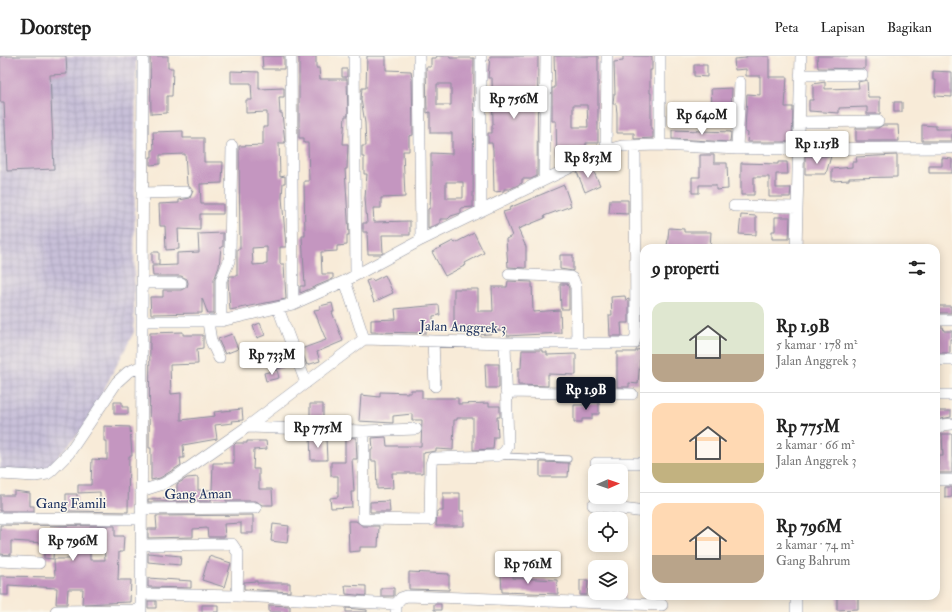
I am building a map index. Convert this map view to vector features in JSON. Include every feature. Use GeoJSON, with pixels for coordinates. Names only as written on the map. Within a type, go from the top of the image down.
{"type":"FeatureCollection","features":[{"type":"Feature","properties":{"kind":"street"},"geometry":{"type":"LineString","coordinates":[[56,611],[140,611],[143,56]]}},
{"type":"Feature","properties":{"kind":"street"},"geometry":{"type":"LineString","coordinates":[[291,56],[293,304]]}},
{"type":"Feature","properties":{"kind":"street"},"geometry":{"type":"LineString","coordinates":[[354,56],[356,275]]}},
{"type":"Feature","properties":{"kind":"street"},"geometry":{"type":"LineString","coordinates":[[419,56],[421,240]]}},
{"type":"Feature","properties":{"kind":"street"},"geometry":{"type":"LineString","coordinates":[[481,56],[481,210]]}},
{"type":"Feature","properties":{"kind":"street"},"geometry":{"type":"LineString","coordinates":[[544,180],[546,56]]}},
{"type":"Feature","properties":{"kind":"street"},"geometry":{"type":"LineString","coordinates":[[606,150],[607,56]]}},
{"type":"Feature","properties":{"kind":"street"},"geometry":{"type":"LineString","coordinates":[[660,56],[660,145]]}},
{"type":"Feature","properties":{"kind":"street"},"geometry":{"type":"LineString","coordinates":[[796,244],[801,56]]}},
{"type":"Feature","properties":{"kind":"street"},"geometry":{"type":"LineString","coordinates":[[800,75],[862,75]]}},
{"type":"Feature","properties":{"kind":"street"},"geometry":{"type":"LineString","coordinates":[[737,149],[740,82]]}},
{"type":"Feature","properties":{"kind":"street"},"geometry":{"type":"LineString","coordinates":[[799,122],[878,121]]}},
{"type":"Feature","properties":{"kind":"street"},"geometry":{"type":"LineString","coordinates":[[142,321],[220,321],[293,304],[345,281],[481,210],[606,150],[622,146],[660,145],[737,149],[799,147],[952,148]]}},
{"type":"Feature","properties":{"kind":"street"},"geometry":{"type":"LineString","coordinates":[[220,321],[221,280],[229,261],[230,254],[232,146]]}},
{"type":"Feature","properties":{"kind":"street","name":"Jalan Anggrek 3"},"geometry":{"type":"LineString","coordinates":[[364,339],[505,343],[577,342],[632,344],[636,339],[635,146]]}},
{"type":"Feature","properties":{"kind":"street"},"geometry":{"type":"LineString","coordinates":[[142,193],[186,192]]}},
{"type":"Feature","properties":{"kind":"street"},"geometry":{"type":"LineString","coordinates":[[734,206],[797,207]]}},
{"type":"Feature","properties":{"kind":"street"},"geometry":{"type":"LineString","coordinates":[[509,274],[570,277],[573,279],[576,287],[577,342]]}},
{"type":"Feature","properties":{"kind":"street"},"geometry":{"type":"LineString","coordinates":[[141,491],[172,480],[247,428],[364,339],[345,281]]}},
{"type":"Feature","properties":{"kind":"street"},"geometry":{"type":"LineString","coordinates":[[142,283],[181,283]]}},
{"type":"Feature","properties":{"kind":"street"},"geometry":{"type":"LineString","coordinates":[[278,308],[306,383]]}},
{"type":"Feature","properties":{"kind":"street"},"geometry":{"type":"LineString","coordinates":[[940,320],[952,320]]}},
{"type":"Feature","properties":{"kind":"street"},"geometry":{"type":"LineString","coordinates":[[208,322],[211,341],[219,358]]}},
{"type":"Feature","properties":{"kind":"street"},"geometry":{"type":"LineString","coordinates":[[433,341],[435,386]]}},
{"type":"Feature","properties":{"kind":"street"},"geometry":{"type":"LineString","coordinates":[[364,431],[364,520],[429,520],[431,518],[431,464],[433,458],[499,456],[508,446],[505,343]]}},
{"type":"Feature","properties":{"kind":"street"},"geometry":{"type":"LineString","coordinates":[[940,360],[952,360]]}},
{"type":"Feature","properties":{"kind":"street"},"geometry":{"type":"LineString","coordinates":[[0,474],[35,476],[47,474],[51,471],[69,453],[117,382],[128,372],[142,366]]}},
{"type":"Feature","properties":{"kind":"street"},"geometry":{"type":"LineString","coordinates":[[506,392],[632,394]]}},
{"type":"Feature","properties":{"kind":"street"},"geometry":{"type":"LineString","coordinates":[[940,395],[952,395]]}},
{"type":"Feature","properties":{"kind":"street"},"geometry":{"type":"LineString","coordinates":[[940,427],[952,424]]}},
{"type":"Feature","properties":{"kind":"street"},"geometry":{"type":"LineString","coordinates":[[247,428],[364,431],[416,429]]}},
{"type":"Feature","properties":{"kind":"street"},"geometry":{"type":"LineString","coordinates":[[596,463],[640,462]]}},
{"type":"Feature","properties":{"kind":"street"},"geometry":{"type":"LineString","coordinates":[[940,480],[952,480]]}},
{"type":"Feature","properties":{"kind":"street"},"geometry":{"type":"LineString","coordinates":[[593,505],[640,511]]}},
{"type":"Feature","properties":{"kind":"street","name":"Gang Aman"},"geometry":{"type":"LineString","coordinates":[[141,514],[256,508]]}},
{"type":"Feature","properties":{"kind":"street","name":"Gang Famili"},"geometry":{"type":"LineString","coordinates":[[0,518],[141,514]]}},
{"type":"Feature","properties":{"kind":"street"},"geometry":{"type":"LineString","coordinates":[[141,545],[232,544],[238,553],[237,596]]}},
{"type":"Feature","properties":{"kind":"street"},"geometry":{"type":"LineString","coordinates":[[0,561],[40,563]]}},
{"type":"Feature","properties":{"kind":"street"},"geometry":{"type":"LineString","coordinates":[[141,594],[237,596],[396,608],[401,598],[407,596],[662,605]]}},
{"type":"Feature","properties":{"kind":"street"},"geometry":{"type":"LineString","coordinates":[[796,600],[796,612]]}},
{"type":"Feature","properties":{"kind":"lane"},"geometry":{"type":"LineString","coordinates":[[499,456],[568,459]]}},
{"type":"Feature","properties":{"kind":"shaded area"},"geometry":{"type":"Polygon","coordinates":[[[0,56],[136,56],[134,332],[84,428],[44,472],[0,470],[0,56]]]}},
{"type":"Feature","properties":{"kind":"building"},"geometry":{"type":"Polygon","coordinates":[[[0,56],[66,56],[67,74],[50,75],[54,169],[7,171],[4,102],[0,102],[0,56]]]}},
{"type":"Feature","properties":{"kind":"building"},"geometry":{"type":"Polygon","coordinates":[[[150,56],[168,56],[168,68],[173,68],[172,96],[167,96],[167,113],[151,114],[150,56]]]}},
{"type":"Feature","properties":{"kind":"building"},"geometry":{"type":"Polygon","coordinates":[[[262,56],[284,56],[284,69],[263,69],[262,56]]]}},
{"type":"Feature","properties":{"kind":"building"},"geometry":{"type":"Polygon","coordinates":[[[299,56],[316,56],[316,68],[319,68],[320,79],[347,79],[348,116],[345,116],[343,144],[348,144],[347,169],[345,169],[349,235],[347,235],[347,245],[337,246],[337,251],[321,252],[322,274],[333,274],[333,279],[300,293],[300,286],[305,286],[302,236],[305,236],[304,181],[309,181],[308,143],[304,143],[304,138],[299,138],[299,56]]]}},
{"type":"Feature","properties":{"kind":"building"},"geometry":{"type":"Polygon","coordinates":[[[367,56],[386,56],[386,70],[411,71],[412,79],[413,135],[409,136],[409,151],[403,151],[405,197],[381,198],[381,208],[373,208],[374,222],[410,221],[410,235],[382,235],[383,253],[381,254],[368,254],[367,232],[363,232],[363,223],[367,223],[365,198],[367,174],[364,174],[364,157],[362,157],[362,146],[366,146],[365,123],[361,99],[362,88],[366,88],[367,56]]]}},
{"type":"Feature","properties":{"kind":"building"},"geometry":{"type":"Polygon","coordinates":[[[437,56],[450,56],[450,58],[474,58],[473,207],[461,208],[461,213],[451,216],[448,219],[440,219],[440,223],[428,229],[431,153],[452,154],[452,133],[430,133],[430,112],[427,113],[426,67],[431,67],[431,58],[436,58],[437,56]],[[437,84],[437,105],[451,105],[451,84],[437,84]],[[446,182],[446,198],[463,198],[463,182],[446,182]]]}},
{"type":"Feature","properties":{"kind":"building"},"geometry":{"type":"Polygon","coordinates":[[[490,56],[538,56],[537,176],[531,179],[522,179],[522,183],[510,189],[494,192],[493,150],[492,143],[488,143],[488,133],[492,133],[493,125],[492,78],[488,78],[490,56]]]}},
{"type":"Feature","properties":{"kind":"building"},"geometry":{"type":"Polygon","coordinates":[[[554,56],[598,56],[598,143],[586,143],[586,148],[576,148],[576,157],[569,160],[557,160],[556,121],[552,121],[552,88],[555,88],[554,56]],[[573,105],[573,127],[588,127],[587,105],[573,105]]]}},
{"type":"Feature","properties":{"kind":"building"},"geometry":{"type":"Polygon","coordinates":[[[623,56],[652,56],[652,70],[650,70],[650,93],[651,129],[653,129],[653,138],[634,139],[634,133],[617,133],[616,104],[613,104],[615,94],[614,62],[623,61],[623,56]]]}},
{"type":"Feature","properties":{"kind":"building"},"geometry":{"type":"Polygon","coordinates":[[[746,56],[769,56],[769,77],[787,77],[785,107],[793,107],[792,142],[747,142],[748,133],[745,132],[747,94],[760,95],[760,76],[746,76],[746,69],[735,70],[734,59],[746,58],[746,56]]]}},
{"type":"Feature","properties":{"kind":"building"},"geometry":{"type":"Polygon","coordinates":[[[817,56],[865,56],[865,69],[818,68],[817,56]]]}},
{"type":"Feature","properties":{"kind":"building"},"geometry":{"type":"Polygon","coordinates":[[[694,65],[707,65],[707,77],[694,76],[694,65]]]}},
{"type":"Feature","properties":{"kind":"building"},"geometry":{"type":"Polygon","coordinates":[[[342,69],[347,69],[347,77],[342,77],[342,69]]]}},
{"type":"Feature","properties":{"kind":"building"},"geometry":{"type":"Polygon","coordinates":[[[231,71],[259,72],[259,89],[284,88],[284,97],[279,97],[285,143],[279,143],[280,177],[285,176],[282,197],[286,247],[280,247],[280,264],[284,264],[286,299],[230,310],[228,281],[230,276],[237,276],[237,249],[240,249],[239,146],[263,145],[263,127],[267,127],[267,112],[246,113],[246,100],[252,100],[251,83],[231,83],[231,71]],[[267,247],[252,248],[253,265],[267,264],[267,247]]]}},
{"type":"Feature","properties":{"kind":"building"},"geometry":{"type":"Polygon","coordinates":[[[933,71],[952,72],[952,97],[935,96],[936,80],[933,80],[933,71]]]}},
{"type":"Feature","properties":{"kind":"building"},"geometry":{"type":"Polygon","coordinates":[[[867,80],[868,97],[880,97],[880,114],[867,114],[867,107],[839,108],[839,113],[809,111],[809,100],[813,100],[813,84],[825,82],[825,89],[859,88],[858,82],[867,80]]]}},
{"type":"Feature","properties":{"kind":"building"},"geometry":{"type":"Polygon","coordinates":[[[732,88],[731,117],[706,118],[705,106],[712,105],[711,89],[732,88]]]}},
{"type":"Feature","properties":{"kind":"building"},"geometry":{"type":"Polygon","coordinates":[[[894,102],[902,102],[902,112],[894,112],[894,102]]]}},
{"type":"Feature","properties":{"kind":"building"},"geometry":{"type":"Polygon","coordinates":[[[883,125],[898,125],[899,141],[856,141],[856,128],[878,128],[883,125]]]}},
{"type":"Feature","properties":{"kind":"building"},"geometry":{"type":"Polygon","coordinates":[[[922,125],[936,126],[936,129],[952,129],[952,141],[922,141],[922,125]]]}},
{"type":"Feature","properties":{"kind":"building"},"geometry":{"type":"Polygon","coordinates":[[[672,130],[731,132],[730,142],[672,139],[672,130]]]}},
{"type":"Feature","properties":{"kind":"building"},"geometry":{"type":"Polygon","coordinates":[[[183,131],[183,138],[204,138],[204,162],[223,162],[222,183],[200,184],[201,204],[223,204],[223,214],[200,214],[200,230],[178,229],[179,249],[166,250],[165,226],[160,226],[159,204],[179,203],[179,200],[190,198],[193,191],[187,184],[185,154],[160,155],[160,164],[150,165],[150,157],[152,157],[152,150],[154,150],[153,132],[183,131]]]}},
{"type":"Feature","properties":{"kind":"building"},"geometry":{"type":"Polygon","coordinates":[[[700,155],[714,155],[714,163],[727,163],[728,189],[716,190],[716,185],[699,185],[699,193],[692,193],[692,177],[700,177],[700,155]]]}},
{"type":"Feature","properties":{"kind":"building"},"geometry":{"type":"Polygon","coordinates":[[[897,155],[897,177],[849,178],[849,180],[832,181],[832,169],[852,167],[852,162],[857,162],[856,157],[897,155]]]}},
{"type":"Feature","properties":{"kind":"building"},"geometry":{"type":"Polygon","coordinates":[[[805,156],[831,156],[826,174],[805,174],[805,156]]]}},
{"type":"Feature","properties":{"kind":"building"},"geometry":{"type":"Polygon","coordinates":[[[942,158],[952,159],[952,173],[929,173],[929,166],[942,166],[942,158]]]}},
{"type":"Feature","properties":{"kind":"building"},"geometry":{"type":"Polygon","coordinates":[[[778,162],[787,162],[788,174],[776,174],[776,188],[791,188],[790,197],[769,197],[769,177],[754,177],[754,195],[741,195],[741,163],[778,164],[778,162]]]}},
{"type":"Feature","properties":{"kind":"building"},"geometry":{"type":"Polygon","coordinates":[[[591,166],[600,185],[585,192],[577,172],[591,166]]]}},
{"type":"Feature","properties":{"kind":"building"},"geometry":{"type":"Polygon","coordinates":[[[564,185],[571,206],[544,216],[545,218],[518,229],[526,247],[526,268],[508,267],[506,239],[512,236],[503,212],[510,210],[509,208],[564,185]]]}},
{"type":"Feature","properties":{"kind":"building"},"geometry":{"type":"Polygon","coordinates":[[[610,200],[628,200],[628,214],[609,213],[610,200]]]}},
{"type":"Feature","properties":{"kind":"building"},"geometry":{"type":"Polygon","coordinates":[[[741,215],[756,216],[756,235],[739,234],[741,215]]]}},
{"type":"Feature","properties":{"kind":"building"},"geometry":{"type":"Polygon","coordinates":[[[775,217],[790,217],[789,239],[772,239],[772,231],[775,231],[775,217]]]}},
{"type":"Feature","properties":{"kind":"building"},"geometry":{"type":"Polygon","coordinates":[[[669,228],[684,229],[684,232],[711,232],[710,244],[667,244],[669,228]]]}},
{"type":"Feature","properties":{"kind":"building"},"geometry":{"type":"Polygon","coordinates":[[[223,233],[223,247],[221,247],[219,267],[214,280],[214,314],[208,314],[202,298],[202,313],[151,314],[150,297],[163,297],[163,290],[181,290],[187,287],[188,283],[187,279],[181,276],[153,276],[152,266],[177,265],[177,253],[199,252],[198,234],[223,233]]]}},
{"type":"Feature","properties":{"kind":"building"},"geometry":{"type":"Polygon","coordinates":[[[474,233],[484,253],[445,276],[432,252],[453,241],[455,243],[474,233]]]}},
{"type":"Feature","properties":{"kind":"building"},"geometry":{"type":"Polygon","coordinates":[[[152,252],[159,252],[159,264],[152,264],[152,252]]]}},
{"type":"Feature","properties":{"kind":"building"},"geometry":{"type":"Polygon","coordinates":[[[560,255],[573,255],[573,271],[560,269],[560,255]]]}},
{"type":"Feature","properties":{"kind":"building"},"geometry":{"type":"Polygon","coordinates":[[[385,275],[393,293],[374,302],[366,281],[372,279],[373,281],[385,275]]]}},
{"type":"Feature","properties":{"kind":"building"},"geometry":{"type":"Polygon","coordinates":[[[508,281],[532,282],[533,312],[560,310],[561,333],[507,336],[507,330],[491,331],[491,334],[473,335],[473,330],[454,330],[454,289],[478,289],[478,311],[493,311],[492,287],[507,287],[508,281]]]}},
{"type":"Feature","properties":{"kind":"building"},"geometry":{"type":"Polygon","coordinates":[[[560,284],[567,284],[569,288],[569,309],[561,309],[560,284]]]}},
{"type":"Feature","properties":{"kind":"building"},"geometry":{"type":"Polygon","coordinates":[[[625,296],[626,300],[629,299],[629,323],[621,323],[622,336],[610,336],[609,315],[612,315],[611,297],[625,296]]]}},
{"type":"Feature","properties":{"kind":"building"},"geometry":{"type":"Polygon","coordinates":[[[332,303],[334,312],[332,312],[343,341],[317,352],[320,361],[307,365],[301,349],[326,340],[314,310],[320,309],[320,306],[332,303]]]}},
{"type":"Feature","properties":{"kind":"building"},"geometry":{"type":"Polygon","coordinates":[[[439,305],[440,315],[433,316],[433,329],[426,329],[426,333],[371,332],[371,320],[396,319],[395,309],[439,305]]]}},
{"type":"Feature","properties":{"kind":"building"},"geometry":{"type":"Polygon","coordinates":[[[940,306],[951,306],[951,313],[940,313],[940,306]]]}},
{"type":"Feature","properties":{"kind":"building"},"geometry":{"type":"Polygon","coordinates":[[[260,323],[265,335],[257,338],[253,326],[260,323]]]}},
{"type":"Feature","properties":{"kind":"building"},"geometry":{"type":"Polygon","coordinates":[[[940,327],[943,327],[944,331],[952,331],[952,339],[950,339],[950,353],[940,353],[940,327]]]}},
{"type":"Feature","properties":{"kind":"building"},"geometry":{"type":"Polygon","coordinates":[[[183,332],[183,335],[203,335],[203,348],[197,349],[198,364],[170,365],[171,394],[181,393],[181,420],[215,416],[214,412],[242,409],[243,420],[215,425],[217,439],[183,445],[184,458],[180,458],[181,465],[160,478],[151,480],[151,448],[149,448],[150,333],[183,332]]]}},
{"type":"Feature","properties":{"kind":"building"},"geometry":{"type":"Polygon","coordinates":[[[232,334],[238,349],[225,354],[218,339],[232,334]]]}},
{"type":"Feature","properties":{"kind":"building"},"geometry":{"type":"Polygon","coordinates":[[[522,350],[542,350],[542,352],[547,352],[547,355],[576,354],[576,375],[548,374],[548,386],[518,385],[518,368],[521,368],[522,350]]]}},
{"type":"Feature","properties":{"kind":"building"},"geometry":{"type":"Polygon","coordinates":[[[636,350],[640,350],[638,384],[629,383],[629,387],[617,387],[617,352],[636,352],[636,350]]]}},
{"type":"Feature","properties":{"kind":"building"},"geometry":{"type":"Polygon","coordinates":[[[286,353],[289,366],[273,370],[270,357],[286,353]]]}},
{"type":"Feature","properties":{"kind":"building"},"geometry":{"type":"Polygon","coordinates":[[[485,364],[499,364],[499,388],[486,388],[485,364]]]}},
{"type":"Feature","properties":{"kind":"building"},"geometry":{"type":"Polygon","coordinates":[[[277,370],[279,378],[266,381],[264,373],[277,370]]]}},
{"type":"Feature","properties":{"kind":"building"},"geometry":{"type":"Polygon","coordinates":[[[411,390],[422,390],[422,398],[458,398],[458,404],[489,403],[489,406],[500,406],[500,417],[497,417],[498,437],[494,437],[493,449],[473,450],[473,418],[457,418],[457,420],[454,420],[453,450],[436,449],[436,451],[423,453],[423,473],[392,473],[393,488],[377,489],[376,461],[371,461],[371,449],[373,449],[372,438],[386,437],[387,446],[421,446],[422,420],[412,420],[412,414],[393,416],[393,423],[359,421],[361,395],[380,397],[380,392],[411,393],[411,390]]]}},
{"type":"Feature","properties":{"kind":"building"},"geometry":{"type":"Polygon","coordinates":[[[114,402],[122,402],[122,407],[128,407],[128,414],[114,414],[114,402]]]}},
{"type":"Feature","properties":{"kind":"building"},"geometry":{"type":"Polygon","coordinates":[[[584,403],[599,403],[599,414],[592,414],[592,419],[582,419],[582,422],[574,422],[574,405],[584,405],[584,403]]]}},
{"type":"Feature","properties":{"kind":"building"},"geometry":{"type":"Polygon","coordinates":[[[310,404],[323,404],[323,423],[310,422],[310,404]]]}},
{"type":"Feature","properties":{"kind":"building"},"geometry":{"type":"Polygon","coordinates":[[[940,411],[951,411],[951,417],[940,419],[940,411]]]}},
{"type":"Feature","properties":{"kind":"building"},"geometry":{"type":"Polygon","coordinates":[[[104,426],[130,427],[132,456],[129,456],[128,512],[66,511],[66,494],[77,494],[77,508],[100,508],[100,492],[78,493],[78,485],[91,485],[92,459],[107,460],[107,441],[104,441],[104,426]]]}},
{"type":"Feature","properties":{"kind":"building"},"geometry":{"type":"Polygon","coordinates":[[[942,434],[952,434],[952,473],[940,473],[940,456],[943,456],[942,434]]]}},
{"type":"Feature","properties":{"kind":"building"},"geometry":{"type":"Polygon","coordinates":[[[310,436],[326,438],[327,460],[311,460],[310,436]]]}},
{"type":"Feature","properties":{"kind":"building"},"geometry":{"type":"Polygon","coordinates":[[[345,437],[356,438],[357,459],[352,459],[354,492],[351,492],[352,507],[331,508],[330,498],[338,497],[338,476],[331,476],[331,462],[345,462],[345,437]]]}},
{"type":"Feature","properties":{"kind":"building"},"geometry":{"type":"Polygon","coordinates":[[[247,441],[266,441],[267,449],[254,450],[253,469],[259,469],[259,489],[272,489],[273,505],[262,505],[256,501],[226,501],[226,498],[211,498],[211,501],[148,502],[148,499],[177,498],[177,484],[187,478],[198,477],[198,490],[212,490],[213,463],[234,463],[234,445],[236,443],[247,443],[247,441]]]}},
{"type":"Feature","properties":{"kind":"building"},"geometry":{"type":"Polygon","coordinates":[[[540,462],[569,463],[568,477],[540,477],[540,462]]]}},
{"type":"Feature","properties":{"kind":"building"},"geometry":{"type":"Polygon","coordinates":[[[945,487],[952,487],[952,497],[945,498],[945,487]]]}},
{"type":"Feature","properties":{"kind":"building"},"geometry":{"type":"Polygon","coordinates":[[[14,491],[30,493],[30,506],[34,506],[34,511],[0,511],[0,495],[14,495],[14,491]]]}},
{"type":"Feature","properties":{"kind":"building"},"geometry":{"type":"Polygon","coordinates":[[[443,493],[460,493],[460,511],[464,511],[464,526],[436,526],[437,511],[443,511],[443,493]]]}},
{"type":"Feature","properties":{"kind":"building"},"geometry":{"type":"Polygon","coordinates":[[[389,501],[390,512],[370,512],[370,502],[389,501]]]}},
{"type":"Feature","properties":{"kind":"building"},"geometry":{"type":"Polygon","coordinates":[[[253,515],[253,533],[241,533],[241,523],[224,524],[225,537],[208,537],[207,528],[193,529],[193,537],[148,538],[148,529],[157,529],[156,516],[253,515]]]}},
{"type":"Feature","properties":{"kind":"building"},"geometry":{"type":"Polygon","coordinates":[[[348,521],[356,521],[363,526],[379,526],[378,547],[360,547],[360,551],[349,552],[348,521]]]}},
{"type":"Feature","properties":{"kind":"building"},"geometry":{"type":"Polygon","coordinates":[[[273,524],[289,526],[287,543],[271,541],[273,524]]]}},
{"type":"Feature","properties":{"kind":"building"},"geometry":{"type":"Polygon","coordinates":[[[0,525],[115,526],[115,536],[124,536],[123,552],[119,552],[118,580],[131,580],[130,602],[82,604],[83,589],[68,589],[67,604],[56,604],[57,588],[8,585],[8,595],[0,595],[0,576],[55,577],[54,559],[73,559],[73,542],[54,541],[53,559],[44,558],[44,543],[11,541],[11,555],[0,554],[0,525]],[[85,533],[85,547],[90,547],[90,560],[105,560],[103,533],[85,533]]]}},
{"type":"Feature","properties":{"kind":"building"},"geometry":{"type":"Polygon","coordinates":[[[148,553],[181,556],[180,565],[148,562],[148,553]]]}},
{"type":"Feature","properties":{"kind":"building"},"geometry":{"type":"Polygon","coordinates":[[[209,556],[231,563],[224,587],[202,580],[209,556]]]}},
{"type":"Feature","properties":{"kind":"building"},"geometry":{"type":"Polygon","coordinates":[[[409,572],[449,574],[449,590],[409,589],[409,572]]]}},
{"type":"Feature","properties":{"kind":"building"},"geometry":{"type":"Polygon","coordinates":[[[501,575],[513,575],[513,578],[557,580],[558,594],[502,592],[501,575]]]}},
{"type":"Feature","properties":{"kind":"building"},"geometry":{"type":"Polygon","coordinates":[[[148,578],[191,581],[191,588],[148,587],[148,578]]]}},
{"type":"Feature","properties":{"kind":"building"},"geometry":{"type":"Polygon","coordinates":[[[580,580],[588,580],[587,595],[580,595],[580,580]]]}},
{"type":"Feature","properties":{"kind":"building"},"geometry":{"type":"Polygon","coordinates":[[[257,581],[257,583],[290,583],[290,592],[244,589],[244,582],[257,581]]]}},
{"type":"Feature","properties":{"kind":"building"},"geometry":{"type":"Polygon","coordinates":[[[345,585],[366,586],[366,596],[346,594],[345,585]]]}},
{"type":"Feature","properties":{"kind":"building"},"geometry":{"type":"Polygon","coordinates":[[[381,588],[394,588],[394,596],[381,596],[381,588]]]}},
{"type":"Feature","properties":{"kind":"building"},"geometry":{"type":"Polygon","coordinates":[[[837,600],[858,600],[858,609],[837,610],[837,600]]]}},
{"type":"Feature","properties":{"kind":"building"},"geometry":{"type":"Polygon","coordinates":[[[148,601],[156,601],[156,608],[148,608],[148,601]]]}},
{"type":"Feature","properties":{"kind":"building"},"geometry":{"type":"Polygon","coordinates":[[[434,604],[441,604],[441,610],[434,610],[434,604]]]}},
{"type":"Feature","properties":{"kind":"building"},"geometry":{"type":"Polygon","coordinates":[[[202,605],[218,605],[218,612],[202,612],[202,605]]]}},
{"type":"Feature","properties":{"kind":"building"},"geometry":{"type":"Polygon","coordinates":[[[269,605],[290,606],[290,612],[269,612],[269,605]]]}},
{"type":"Feature","properties":{"kind":"building"},"geometry":{"type":"Polygon","coordinates":[[[346,608],[367,610],[367,612],[346,612],[346,608]]]}}]}
